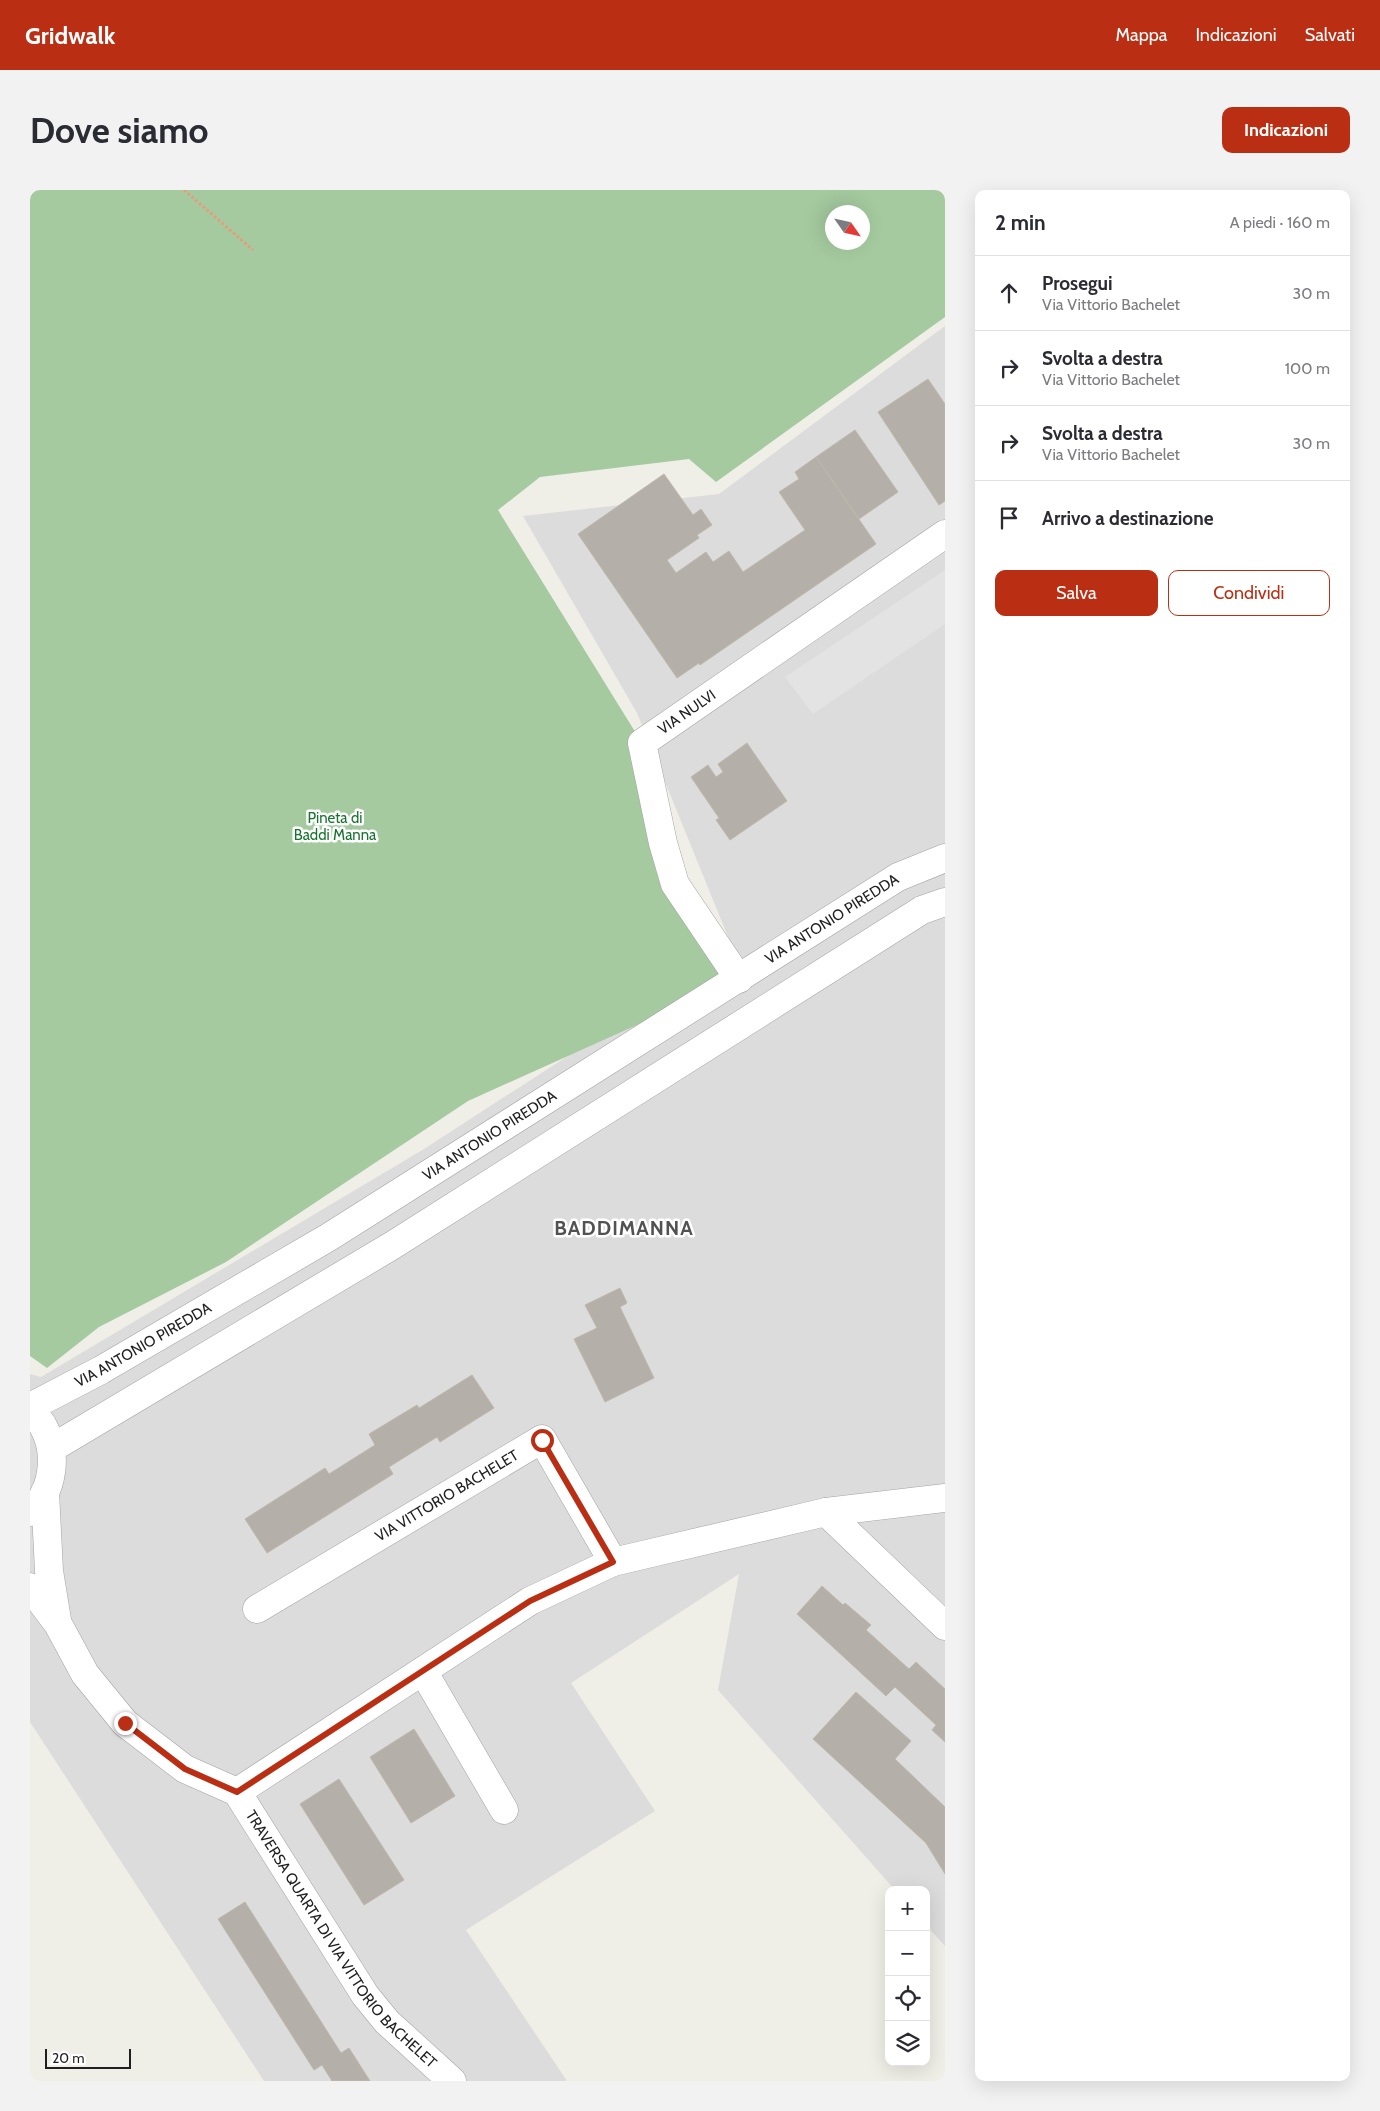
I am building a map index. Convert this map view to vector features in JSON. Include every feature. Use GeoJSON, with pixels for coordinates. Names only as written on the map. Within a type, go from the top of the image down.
{"type":"FeatureCollection","features":[{"type":"Feature","properties":{"kind":"street","name":"VIA NULVI"},"geometry":{"type":"LineString","coordinates":[[739,979],[675,884],[663,844],[642,743],[945,534]]}},
{"type":"Feature","properties":{"kind":"street","name":"VIA ANTONIO PIREDDA"},"geometry":{"type":"LineString","coordinates":[[30,1407],[101,1370],[328,1237],[898,877],[945,858]]}},
{"type":"Feature","properties":{"kind":"street"},"geometry":{"type":"LineString","coordinates":[[52,1448],[394,1245],[922,910],[945,902]]}},
{"type":"Feature","properties":{"kind":"street"},"geometry":{"type":"LineString","coordinates":[[30,1411],[43,1426],[52,1448],[52,1471],[38,1502],[58,1624]]}},
{"type":"Feature","properties":{"kind":"street","name":"VIA VITTORIO BACHELET"},"geometry":{"type":"LineString","coordinates":[[257,1609],[542,1440],[613,1562]]}},
{"type":"Feature","properties":{"kind":"street"},"geometry":{"type":"LineString","coordinates":[[30,1587],[58,1624],[85,1674],[125,1723],[185,1769],[237,1792],[530,1601],[613,1562],[826,1512],[945,1498]]}},
{"type":"Feature","properties":{"kind":"street"},"geometry":{"type":"LineString","coordinates":[[826,1512],[945,1626]]}},
{"type":"Feature","properties":{"kind":"street"},"geometry":{"type":"LineString","coordinates":[[423,1671],[504,1810]]}},
{"type":"Feature","properties":{"kind":"street","name":"TRAVERSA QUARTA DI VIA VITTORIO BACHELET"},"geometry":{"type":"LineString","coordinates":[[237,1792],[366,1995],[388,2022],[452,2081]]}},
{"type":"Feature","properties":{"kind":"path"},"geometry":{"type":"LineString","coordinates":[[184,190],[253,250]]}},
{"type":"Feature","properties":{"kind":"shaded area"},"geometry":{"type":"Polygon","coordinates":[[[945,326],[945,1946],[930,1929],[930,1886],[891,1886],[718,1690],[739,1574],[571,1683],[655,1811],[466,1930],[567,2081],[264,2081],[30,1722],[30,1374],[41,1377],[424,1149],[733,949],[637,713],[523,516],[719,494],[945,326]]]}},
{"type":"Feature","properties":{"kind":"shaded area"},"geometry":{"type":"Polygon","coordinates":[[[945,570],[945,624],[813,714],[785,677],[945,570]]]}},
{"type":"Feature","properties":{"kind":"green space","name":"Pineta di Baddi Manna"},"geometry":{"type":"Polygon","coordinates":[[[30,190],[945,190],[945,317],[716,482],[689,459],[540,477],[498,510],[642,743],[663,844],[739,979],[468,1101],[226,1262],[99,1327],[47,1368],[30,1356],[30,190]]]}},
{"type":"Feature","properties":{"kind":"building"},"geometry":{"type":"Polygon","coordinates":[[[928,379],[945,404],[945,501],[939,505],[878,412],[928,379]]]}},
{"type":"Feature","properties":{"kind":"building"},"geometry":{"type":"Polygon","coordinates":[[[855,430],[898,492],[859,519],[816,457],[855,430]]]}},
{"type":"Feature","properties":{"kind":"building"},"geometry":{"type":"Polygon","coordinates":[[[816,457],[876,544],[700,665],[699,663],[677,678],[578,534],[664,474],[693,515],[701,509],[712,525],[697,535],[699,538],[667,560],[676,573],[706,552],[713,562],[729,551],[743,572],[805,530],[779,492],[799,479],[795,472],[816,457]]]}},
{"type":"Feature","properties":{"kind":"building"},"geometry":{"type":"Polygon","coordinates":[[[747,743],[787,801],[730,840],[716,820],[719,818],[691,777],[708,765],[716,777],[723,772],[718,764],[747,743]]]}},
{"type":"Feature","properties":{"kind":"building"},"geometry":{"type":"Polygon","coordinates":[[[620,1288],[627,1303],[620,1307],[654,1378],[605,1402],[574,1339],[597,1328],[585,1305],[620,1288]]]}},
{"type":"Feature","properties":{"kind":"building"},"geometry":{"type":"Polygon","coordinates":[[[472,1375],[494,1408],[440,1442],[437,1437],[389,1467],[393,1474],[267,1553],[245,1519],[325,1468],[329,1474],[375,1445],[369,1434],[417,1405],[419,1408],[472,1375]]]}},
{"type":"Feature","properties":{"kind":"building"},"geometry":{"type":"Polygon","coordinates":[[[822,1586],[843,1605],[845,1603],[871,1625],[866,1630],[909,1669],[916,1662],[945,1689],[945,1742],[932,1730],[936,1725],[895,1687],[886,1696],[797,1614],[822,1586]]]}},
{"type":"Feature","properties":{"kind":"building"},"geometry":{"type":"Polygon","coordinates":[[[856,1692],[911,1741],[895,1759],[945,1807],[945,1874],[926,1843],[813,1739],[856,1692]]]}},
{"type":"Feature","properties":{"kind":"building"},"geometry":{"type":"Polygon","coordinates":[[[414,1729],[455,1796],[411,1823],[370,1757],[414,1729]]]}},
{"type":"Feature","properties":{"kind":"building"},"geometry":{"type":"Polygon","coordinates":[[[339,1779],[404,1880],[364,1905],[300,1804],[339,1779]]]}},
{"type":"Feature","properties":{"kind":"building"},"geometry":{"type":"Polygon","coordinates":[[[245,1902],[341,2053],[349,2048],[370,2081],[332,2081],[322,2065],[314,2070],[218,1919],[245,1902]]]}},
{"type":"Feature","properties":{"kind":"district","name":"BADDIMANNA"},"geometry":{"type":"Point","coordinates":[624,1228]}},
{"type":"Feature","properties":{"kind":"route"},"geometry":{"type":"LineString","coordinates":[[125,1723],[185,1769],[237,1792],[530,1601],[613,1562],[542,1440]]}}]}
